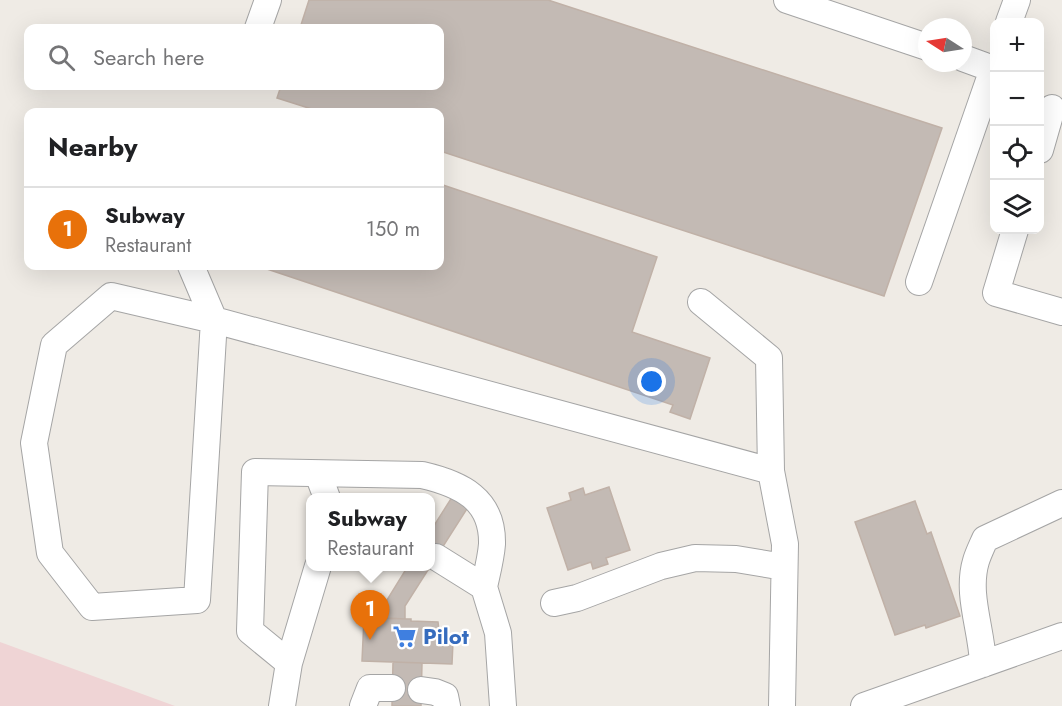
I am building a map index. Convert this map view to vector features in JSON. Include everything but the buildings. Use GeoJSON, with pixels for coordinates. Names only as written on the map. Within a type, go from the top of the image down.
{"type":"FeatureCollection","features":[{"type":"Feature","properties":{"kind":"street"},"geometry":{"type":"LineString","coordinates":[[259,24],[268,0]]}},
{"type":"Feature","properties":{"kind":"street"},"geometry":{"type":"LineString","coordinates":[[787,0],[918,43]]}},
{"type":"Feature","properties":{"kind":"street"},"geometry":{"type":"LineString","coordinates":[[1010,18],[1017,0]]}},
{"type":"Feature","properties":{"kind":"street"},"geometry":{"type":"LineString","coordinates":[[972,61],[990,66]]}},
{"type":"Feature","properties":{"kind":"street"},"geometry":{"type":"LineString","coordinates":[[919,282],[992,72]]}},
{"type":"Feature","properties":{"kind":"street"},"geometry":{"type":"LineString","coordinates":[[1044,136],[1052,108]]}},
{"type":"Feature","properties":{"kind":"street"},"geometry":{"type":"LineString","coordinates":[[1014,234],[996,293],[1062,312]]}},
{"type":"Feature","properties":{"kind":"street"},"geometry":{"type":"LineString","coordinates":[[192,270],[214,321],[197,600],[92,607],[50,553],[34,443],[54,345],[111,296],[214,321],[771,471]]}},
{"type":"Feature","properties":{"kind":"street"},"geometry":{"type":"LineString","coordinates":[[701,302],[769,358],[771,471],[785,544],[782,706]]}},
{"type":"Feature","properties":{"kind":"street"},"geometry":{"type":"LineString","coordinates":[[289,663],[250,631],[255,472],[323,486],[422,475],[447,481],[475,496],[489,518],[492,544],[484,587],[498,633],[502,706]]}},
{"type":"Feature","properties":{"kind":"street"},"geometry":{"type":"LineString","coordinates":[[983,664],[972,593],[975,562],[985,539],[1062,504]]}},
{"type":"Feature","properties":{"kind":"street"},"geometry":{"type":"LineString","coordinates":[[436,557],[484,587]]}},
{"type":"Feature","properties":{"kind":"street"},"geometry":{"type":"LineString","coordinates":[[554,603],[577,598],[661,566],[695,558],[736,559],[784,567]]}},
{"type":"Feature","properties":{"kind":"street"},"geometry":{"type":"LineString","coordinates":[[282,706],[289,663],[317,571]]}},
{"type":"Feature","properties":{"kind":"street"},"geometry":{"type":"LineString","coordinates":[[864,706],[1062,636]]}},
{"type":"Feature","properties":{"kind":"street"},"geometry":{"type":"LineString","coordinates":[[363,706],[370,688],[392,687]]}},
{"type":"Feature","properties":{"kind":"street"},"geometry":{"type":"LineString","coordinates":[[422,690],[445,696],[447,706]]}},
{"type":"Feature","properties":{"kind":"shaded area"},"geometry":{"type":"Polygon","coordinates":[[[0,642],[175,706],[0,706],[0,642]]]}},
{"type":"Feature","properties":{"kind":"place","name":"Pilot"},"geometry":{"type":"Point","coordinates":[405,636]}},
{"type":"Feature","properties":{"kind":"place","name":"Subway"},"geometry":{"type":"Point","coordinates":[370,640]}}]}
